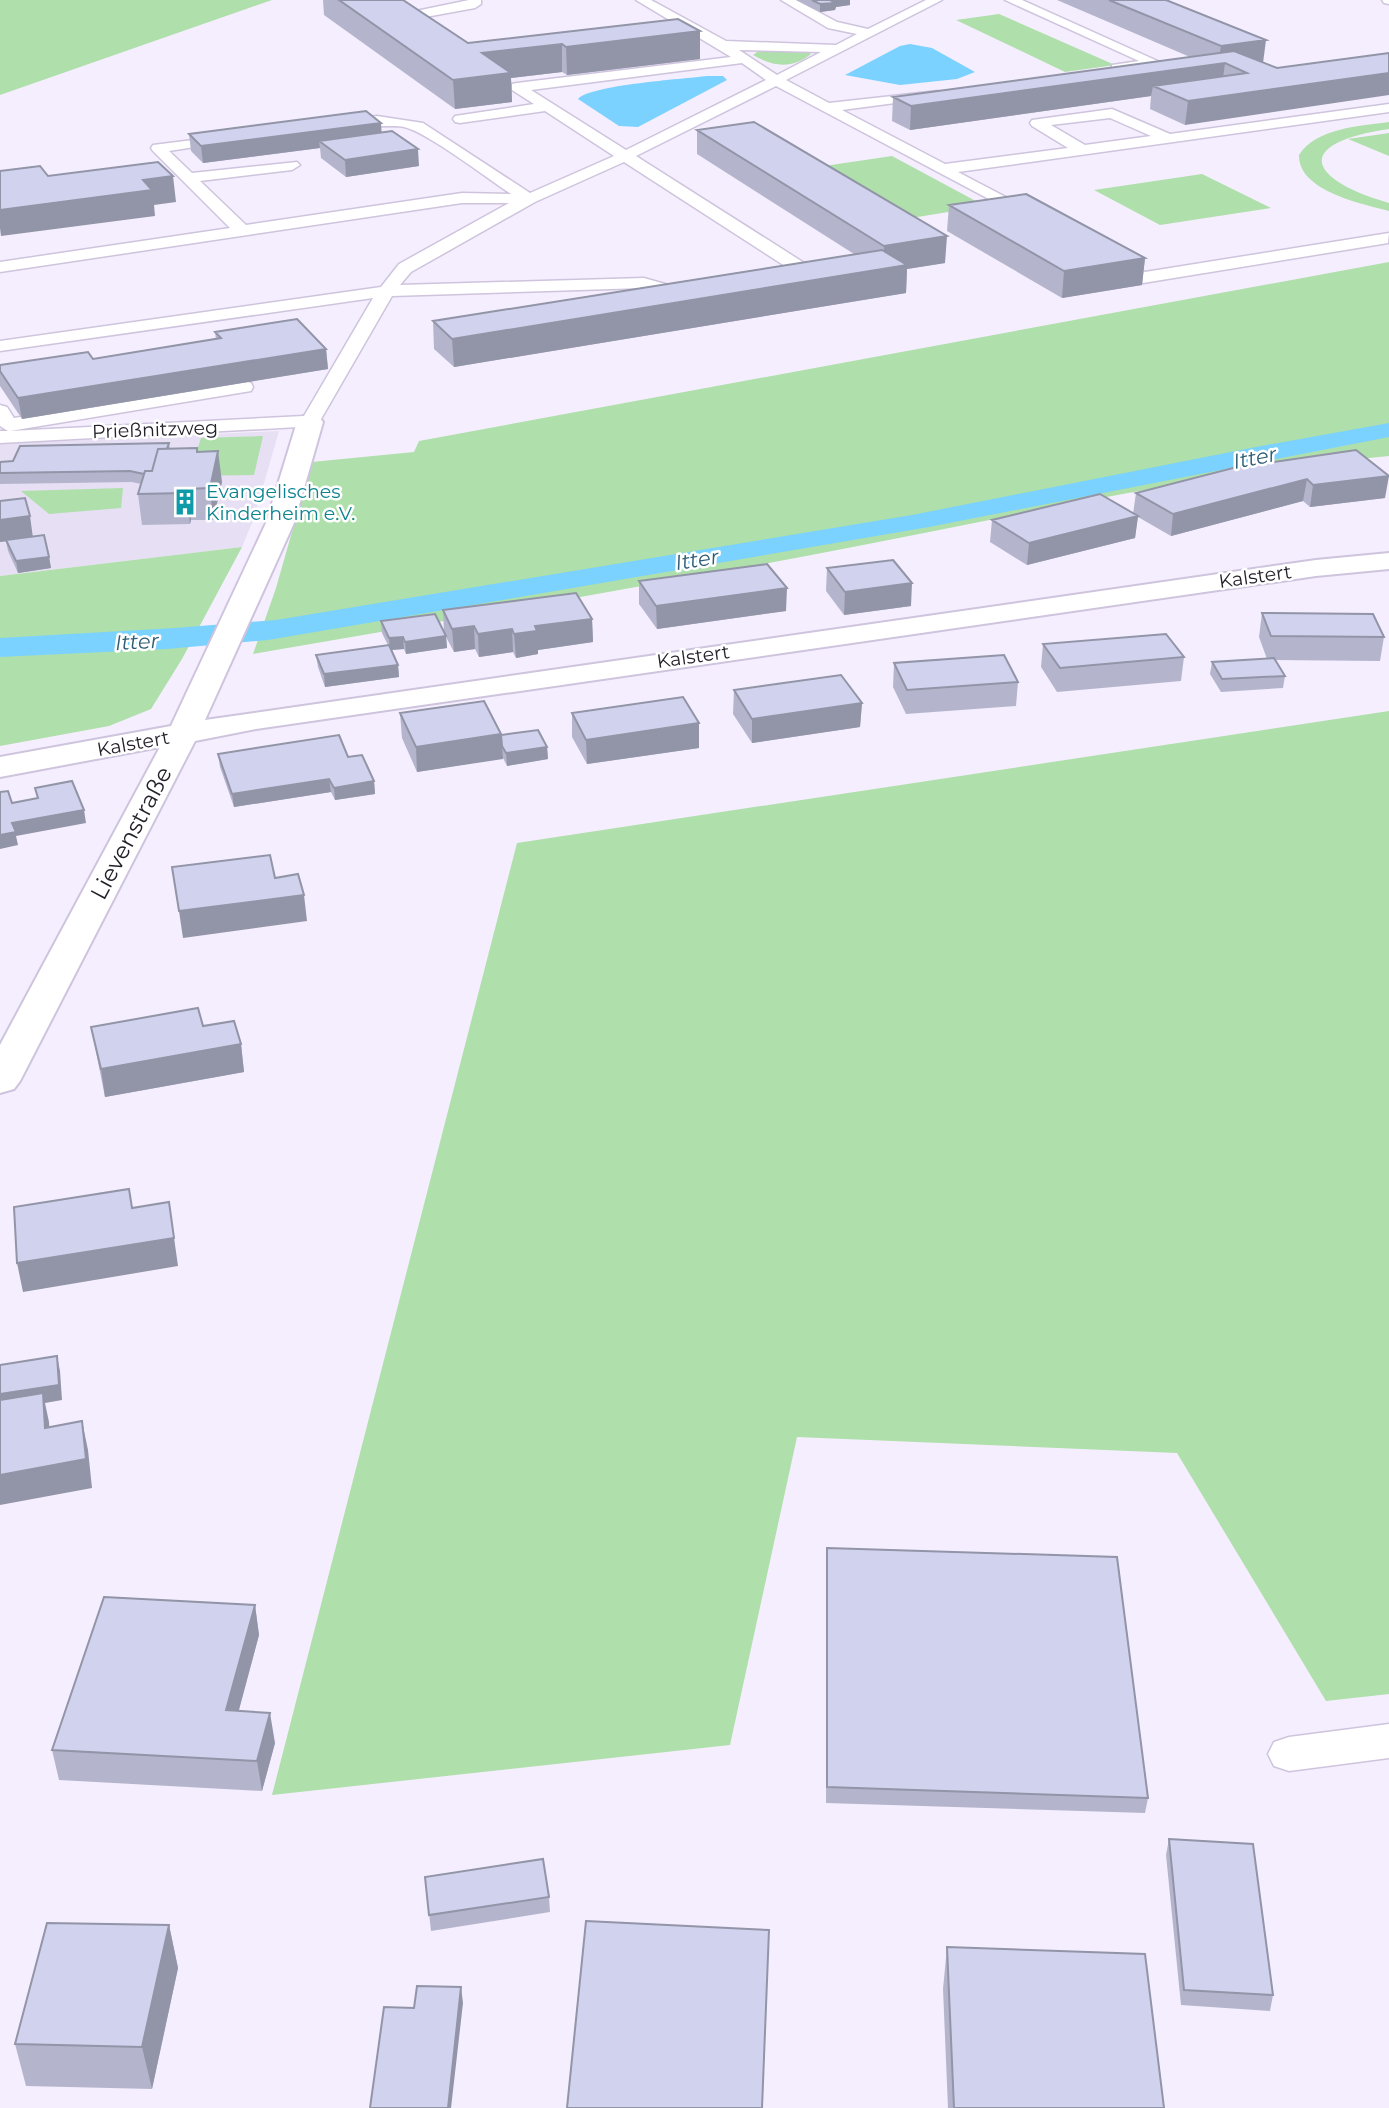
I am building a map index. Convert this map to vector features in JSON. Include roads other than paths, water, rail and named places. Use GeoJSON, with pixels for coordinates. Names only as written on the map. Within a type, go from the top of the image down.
{"type":"FeatureCollection","features":[{"type":"Feature","properties":{"kind":"street","name":"Lievenstraße"},"geometry":{"type":"LineString","coordinates":[[0,1081],[183,734],[280,523],[299,450],[310,422]]}},
{"type":"Feature","properties":{"kind":"street","name":"Kalstert"},"geometry":{"type":"LineString","coordinates":[[0,766],[256,720],[837,635],[1316,568],[1389,561]]}},
{"type":"Feature","properties":{"kind":"lane"},"geometry":{"type":"LineString","coordinates":[[440,27],[420,14],[466,8],[475,4],[475,0]]}},
{"type":"Feature","properties":{"kind":"lane"},"geometry":{"type":"LineString","coordinates":[[642,0],[716,41],[777,81],[830,107],[1049,227]]}},
{"type":"Feature","properties":{"kind":"lane"},"geometry":{"type":"LineString","coordinates":[[786,0],[833,24],[868,33]]}},
{"type":"Feature","properties":{"kind":"lane"},"geometry":{"type":"LineString","coordinates":[[310,422],[386,291],[405,268],[529,199],[623,157],[936,0]]}},
{"type":"Feature","properties":{"kind":"lane"},"geometry":{"type":"LineString","coordinates":[[1011,0],[1155,63],[1108,70]]}},
{"type":"Feature","properties":{"kind":"lane"},"geometry":{"type":"LineString","coordinates":[[681,41],[835,49]]}},
{"type":"Feature","properties":{"kind":"lane"},"geometry":{"type":"LineString","coordinates":[[745,59],[517,87],[803,270],[751,279]]}},
{"type":"Feature","properties":{"kind":"lane"},"geometry":{"type":"LineString","coordinates":[[830,107],[950,91]]}},
{"type":"Feature","properties":{"kind":"lane"},"geometry":{"type":"LineString","coordinates":[[460,119],[546,107]]}},
{"type":"Feature","properties":{"kind":"lane"},"geometry":{"type":"LineString","coordinates":[[944,169],[1389,108]]}},
{"type":"Feature","properties":{"kind":"lane"},"geometry":{"type":"LineString","coordinates":[[1081,149],[1037,123],[1112,113],[1165,137]]}},
{"type":"Feature","properties":{"kind":"lane"},"geometry":{"type":"LineString","coordinates":[[316,127],[369,120],[402,121],[418,125],[529,199]]}},
{"type":"Feature","properties":{"kind":"lane"},"geometry":{"type":"LineString","coordinates":[[242,231],[158,148],[250,135]]}},
{"type":"Feature","properties":{"kind":"lane"},"geometry":{"type":"LineString","coordinates":[[189,178],[292,164]]}},
{"type":"Feature","properties":{"kind":"lane"},"geometry":{"type":"LineString","coordinates":[[0,267],[462,198],[529,199]]}},
{"type":"Feature","properties":{"kind":"lane"},"geometry":{"type":"LineString","coordinates":[[1096,252],[1143,278],[1388,237]]}},
{"type":"Feature","properties":{"kind":"lane"},"geometry":{"type":"LineString","coordinates":[[0,346],[386,291],[644,283],[680,291],[618,302]]}},
{"type":"Feature","properties":{"kind":"lane"},"geometry":{"type":"LineString","coordinates":[[0,411],[9,425],[244,387]]}},
{"type":"Feature","properties":{"kind":"lane","name":"Prießnitzweg"},"geometry":{"type":"LineString","coordinates":[[0,437],[41,438],[310,422]]}},
{"type":"Feature","properties":{"kind":"lane"},"geometry":{"type":"LineString","coordinates":[[1289,1754],[1389,1741]]}},
{"type":"Feature","properties":{"kind":"water"},"geometry":{"type":"Polygon","coordinates":[[[910,44],[932,48],[975,72],[957,79],[900,85],[845,75],[900,46],[910,44]]]}},
{"type":"Feature","properties":{"kind":"water"},"geometry":{"type":"Polygon","coordinates":[[[723,76],[727,80],[638,127],[619,126],[578,99],[586,94],[618,86],[723,76]]]}},
{"type":"Feature","properties":{"kind":"water","name":"Itter"},"geometry":{"type":"Polygon","coordinates":[[[1389,423],[1389,437],[929,527],[268,640],[167,649],[0,657],[0,638],[276,620],[912,515],[1389,423]]]}},
{"type":"Feature","properties":{"kind":"place","name":"Evangelisches Kinderheim e.V."},"geometry":{"type":"Point","coordinates":[185,502]}}]}
